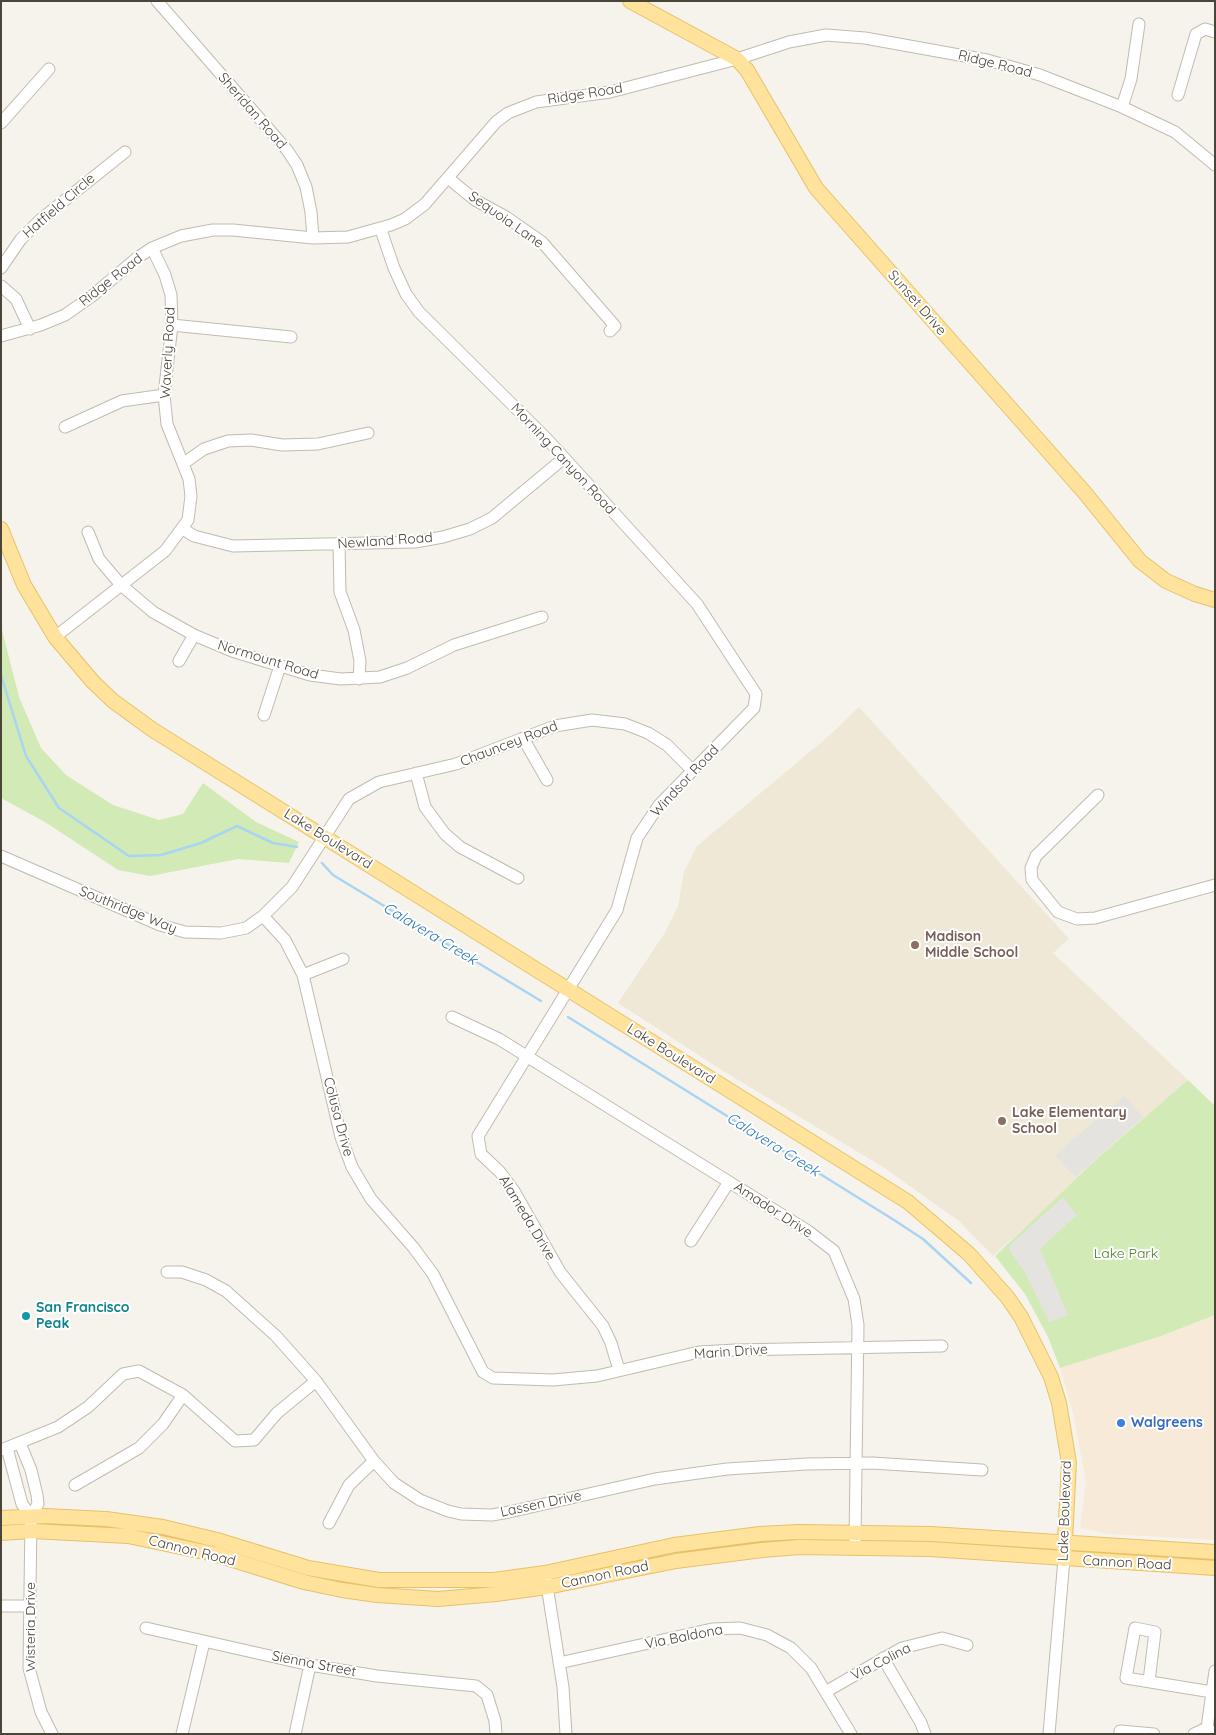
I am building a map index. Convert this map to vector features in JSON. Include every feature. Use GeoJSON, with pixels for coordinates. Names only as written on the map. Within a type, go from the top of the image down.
{"type":"FeatureCollection","features":[{"type":"Feature","properties":{"kind":"main road","name":"Sunset Drive"},"geometry":{"type":"LineString","coordinates":[[630,1],[737,59],[747,70],[816,188],[1085,494],[1140,561],[1166,581],[1195,594],[1215,600]]}},
{"type":"Feature","properties":{"kind":"main road","name":"Lake Boulevard"},"geometry":{"type":"LineString","coordinates":[[1,529],[24,585],[55,637],[93,682],[113,701],[153,730],[908,1202],[970,1254],[1008,1298],[1021,1318],[1054,1388],[1064,1424],[1069,1463],[1064,1559]]}},
{"type":"Feature","properties":{"kind":"main road","name":"Cannon Road"},"geometry":{"type":"LineString","coordinates":[[1,1518],[31,1516],[106,1520],[163,1527],[218,1540],[308,1568],[379,1580],[494,1580],[545,1573],[683,1544],[760,1534],[855,1532],[931,1534],[1215,1552]]}},
{"type":"Feature","properties":{"kind":"main road","name":"Cannon Road"},"geometry":{"type":"LineString","coordinates":[[1,1533],[32,1531],[105,1534],[160,1542],[214,1554],[304,1582],[377,1595],[438,1598],[496,1594],[547,1587],[705,1557],[762,1550],[855,1547],[930,1549],[1215,1568]]}},
{"type":"Feature","properties":{"kind":"street","name":"Sheridan Road"},"geometry":{"type":"LineString","coordinates":[[156,1],[287,150],[306,187],[311,212],[313,238]]}},
{"type":"Feature","properties":{"kind":"street"},"geometry":{"type":"LineString","coordinates":[[1122,106],[1129,88],[1139,24]]}},
{"type":"Feature","properties":{"kind":"street"},"geometry":{"type":"LineString","coordinates":[[1178,95],[1196,34],[1205,29],[1215,32]]}},
{"type":"Feature","properties":{"kind":"street","name":"Ridge Road"},"geometry":{"type":"LineString","coordinates":[[1,336],[30,329],[65,315],[152,248],[181,236],[213,230],[233,230],[313,238],[348,237],[382,230],[405,219],[418,209],[448,178],[496,122],[508,113],[536,102],[610,92],[737,59],[789,42],[826,35],[865,38],[1013,66],[1122,106],[1175,132],[1215,165]]}},
{"type":"Feature","properties":{"kind":"street"},"geometry":{"type":"LineString","coordinates":[[1,123],[49,69]]}},
{"type":"Feature","properties":{"kind":"street","name":"Hatfield Circle"},"geometry":{"type":"LineString","coordinates":[[1,268],[21,239],[40,220],[124,152]]}},
{"type":"Feature","properties":{"kind":"street","name":"Sequoia Lane"},"geometry":{"type":"LineString","coordinates":[[448,178],[474,200],[506,217],[542,242],[615,326],[610,331]]}},
{"type":"Feature","properties":{"kind":"street","name":"Morning Canyon Road"},"geometry":{"type":"LineString","coordinates":[[382,230],[402,285],[419,312],[564,458],[697,604],[753,687]]}},
{"type":"Feature","properties":{"kind":"street","name":"Waverly Road"},"geometry":{"type":"LineString","coordinates":[[55,637],[164,551],[183,529],[188,520],[191,496],[184,463],[167,424],[164,396],[172,324],[171,295],[166,275],[152,248]]}},
{"type":"Feature","properties":{"kind":"street"},"geometry":{"type":"LineString","coordinates":[[1,286],[16,299],[30,329]]}},
{"type":"Feature","properties":{"kind":"street"},"geometry":{"type":"LineString","coordinates":[[172,324],[291,337]]}},
{"type":"Feature","properties":{"kind":"street"},"geometry":{"type":"LineString","coordinates":[[65,426],[122,401],[164,396]]}},
{"type":"Feature","properties":{"kind":"street"},"geometry":{"type":"LineString","coordinates":[[184,463],[204,449],[228,441],[251,440],[282,445],[318,444],[368,433]]}},
{"type":"Feature","properties":{"kind":"street","name":"Newland Road"},"geometry":{"type":"LineString","coordinates":[[183,529],[218,544],[233,546],[415,542],[470,529],[505,509],[564,458]]}},
{"type":"Feature","properties":{"kind":"street","name":"Normount Road"},"geometry":{"type":"LineString","coordinates":[[88,532],[99,559],[121,585],[153,612],[194,635],[232,651],[310,675],[341,680],[380,677],[407,668],[454,645],[542,617]]}},
{"type":"Feature","properties":{"kind":"street"},"geometry":{"type":"LineString","coordinates":[[339,544],[340,592],[354,630],[360,661],[358,679]]}},
{"type":"Feature","properties":{"kind":"street"},"geometry":{"type":"LineString","coordinates":[[179,662],[194,635]]}},
{"type":"Feature","properties":{"kind":"street"},"geometry":{"type":"LineString","coordinates":[[264,715],[280,666]]}},
{"type":"Feature","properties":{"kind":"street","name":"Windsor Road"},"geometry":{"type":"LineString","coordinates":[[570,990],[617,910],[637,838],[659,804],[754,708],[756,694],[753,687]]}},
{"type":"Feature","properties":{"kind":"street","name":"Chauncey Road"},"geometry":{"type":"LineString","coordinates":[[299,876],[323,836],[349,799],[379,782],[456,764],[572,721],[592,720],[625,724],[648,733],[667,745],[692,770]]}},
{"type":"Feature","properties":{"kind":"street"},"geometry":{"type":"LineString","coordinates":[[523,738],[547,780]]}},
{"type":"Feature","properties":{"kind":"street"},"geometry":{"type":"LineString","coordinates":[[416,773],[425,807],[445,834],[460,846],[518,878]]}},
{"type":"Feature","properties":{"kind":"street"},"geometry":{"type":"LineString","coordinates":[[1098,795],[1036,856],[1031,868],[1032,880],[1058,912],[1077,919],[1095,918],[1215,885]]}},
{"type":"Feature","properties":{"kind":"street","name":"Southridge Way"},"geometry":{"type":"LineString","coordinates":[[1,856],[160,925],[185,932],[221,933],[246,928],[264,916],[292,887],[299,876]]}},
{"type":"Feature","properties":{"kind":"street","name":"Colusa Drive"},"geometry":{"type":"LineString","coordinates":[[264,916],[285,940],[303,974],[341,1137],[352,1167],[371,1199],[414,1248],[433,1274],[483,1372],[493,1378]]}},
{"type":"Feature","properties":{"kind":"street"},"geometry":{"type":"LineString","coordinates":[[303,974],[343,959]]}},
{"type":"Feature","properties":{"kind":"street","name":"Alameda Drive"},"geometry":{"type":"LineString","coordinates":[[570,990],[478,1136],[481,1154],[500,1172],[514,1191],[560,1272],[602,1326],[611,1343],[619,1370]]}},
{"type":"Feature","properties":{"kind":"street","name":"Amador Drive"},"geometry":{"type":"LineString","coordinates":[[452,1017],[499,1039],[527,1056],[808,1231],[834,1251],[854,1299],[858,1325],[855,1547]]}},
{"type":"Feature","properties":{"kind":"street"},"geometry":{"type":"LineString","coordinates":[[692,1241],[729,1182]]}},
{"type":"Feature","properties":{"kind":"street","name":"Lassen Drive"},"geometry":{"type":"LineString","coordinates":[[167,1272],[182,1272],[206,1280],[226,1291],[276,1336],[316,1381],[374,1461],[394,1483],[420,1500],[461,1514],[492,1515],[655,1479],[727,1469],[808,1464],[855,1464],[982,1470]]}},
{"type":"Feature","properties":{"kind":"street","name":"Marin Drive"},"geometry":{"type":"LineString","coordinates":[[493,1378],[553,1380],[597,1376],[699,1352],[942,1346]]}},
{"type":"Feature","properties":{"kind":"street"},"geometry":{"type":"LineString","coordinates":[[20,1443],[31,1470],[37,1495],[38,1504],[31,1516],[22,1504],[4,1449],[58,1427],[88,1407],[124,1374],[139,1371],[183,1395],[236,1441],[254,1440],[277,1413],[316,1381]]}},
{"type":"Feature","properties":{"kind":"street"},"geometry":{"type":"LineString","coordinates":[[76,1485],[139,1448],[164,1424],[183,1395]]}},
{"type":"Feature","properties":{"kind":"street"},"geometry":{"type":"LineString","coordinates":[[329,1523],[350,1485],[374,1461]]}},
{"type":"Feature","properties":{"kind":"street","name":"Wisteria Drive"},"geometry":{"type":"LineString","coordinates":[[31,1516],[29,1668],[40,1712],[52,1734]]}},
{"type":"Feature","properties":{"kind":"street","name":"Lake Boulevard"},"geometry":{"type":"LineString","coordinates":[[1049,1734],[1064,1559]]}},
{"type":"Feature","properties":{"kind":"street"},"geometry":{"type":"LineString","coordinates":[[545,1573],[559,1663],[566,1734]]}},
{"type":"Feature","properties":{"kind":"street"},"geometry":{"type":"LineString","coordinates":[[1,1606],[30,1606]]}},
{"type":"Feature","properties":{"kind":"street","name":"Sienna Street"},"geometry":{"type":"LineString","coordinates":[[146,1628],[310,1665],[377,1676],[476,1686],[487,1695],[495,1721],[496,1734]]}},
{"type":"Feature","properties":{"kind":"street","name":"Via Baldona"},"geometry":{"type":"LineString","coordinates":[[559,1663],[712,1629],[740,1628],[767,1635],[791,1648],[811,1668],[827,1691],[851,1734]]}},
{"type":"Feature","properties":{"kind":"street"},"geometry":{"type":"LineString","coordinates":[[1149,1681],[1155,1632],[1135,1628],[1126,1678],[1212,1692]]}},
{"type":"Feature","properties":{"kind":"street","name":"Via Colina"},"geometry":{"type":"LineString","coordinates":[[827,1691],[902,1648],[942,1638],[967,1645]]}},
{"type":"Feature","properties":{"kind":"street"},"geometry":{"type":"LineString","coordinates":[[182,1734],[204,1642]]}},
{"type":"Feature","properties":{"kind":"street"},"geometry":{"type":"LineString","coordinates":[[883,1658],[921,1722],[925,1734]]}},
{"type":"Feature","properties":{"kind":"street"},"geometry":{"type":"LineString","coordinates":[[295,1734],[310,1665]]}},
{"type":"Feature","properties":{"kind":"street"},"geometry":{"type":"LineString","coordinates":[[1194,1734],[1211,1731],[1212,1692],[1215,1671]]}},
{"type":"Feature","properties":{"kind":"street"},"geometry":{"type":"LineString","coordinates":[[1120,1734],[1120,1731],[1147,1734]]}},
{"type":"Feature","properties":{"kind":"shaded area"},"geometry":{"type":"Polygon","coordinates":[[[859,707],[1069,939],[1053,953],[1188,1080],[993,1256],[959,1221],[883,1167],[728,1074],[618,1003],[664,934],[678,906],[684,872],[697,846],[830,735],[859,707]]]}},
{"type":"Feature","properties":{"kind":"shaded area"},"geometry":{"type":"Polygon","coordinates":[[[1124,1096],[1143,1117],[1075,1177],[1055,1155],[1124,1096]]]}},
{"type":"Feature","properties":{"kind":"shaded area"},"geometry":{"type":"Polygon","coordinates":[[[1063,1197],[1077,1215],[1040,1249],[1068,1315],[1049,1322],[1024,1271],[1009,1250],[1010,1245],[1063,1197]]]}},
{"type":"Feature","properties":{"kind":"shaded area"},"geometry":{"type":"Polygon","coordinates":[[[1215,1315],[1215,1540],[1109,1534],[1080,1528],[1086,1482],[1074,1417],[1060,1368],[1161,1336],[1215,1315]]]}},
{"type":"Feature","properties":{"kind":"green space"},"geometry":{"type":"Polygon","coordinates":[[[1,626],[19,697],[41,748],[66,775],[113,805],[159,820],[183,814],[203,783],[256,822],[299,842],[289,863],[238,859],[150,876],[118,870],[45,822],[1,798],[1,626]]]}},
{"type":"Feature","properties":{"kind":"green space","name":"Lake Park"},"geometry":{"type":"Polygon","coordinates":[[[1188,1080],[1215,1106],[1215,1315],[1161,1336],[1060,1368],[1048,1337],[1025,1294],[995,1256],[1097,1159],[1188,1080]]]}},
{"type":"Feature","properties":{"kind":"waterway","name":"Calavera Creek"},"geometry":{"type":"LineString","coordinates":[[1,675],[26,756],[59,808],[129,856],[161,855],[201,843],[237,826],[273,843],[297,847]]}},
{"type":"Feature","properties":{"kind":"waterway","name":"Calavera Creek"},"geometry":{"type":"LineString","coordinates":[[322,863],[333,875],[541,1001]]}},
{"type":"Feature","properties":{"kind":"waterway","name":"Calavera Creek"},"geometry":{"type":"LineString","coordinates":[[568,1017],[923,1239],[971,1283]]}},
{"type":"Feature","properties":{"kind":"place","name":"Madison Middle School"},"geometry":{"type":"Point","coordinates":[915,945]}},
{"type":"Feature","properties":{"kind":"place","name":"Lake Elementary School"},"geometry":{"type":"Point","coordinates":[1002,1121]}},
{"type":"Feature","properties":{"kind":"place","name":"San Francisco Peak"},"geometry":{"type":"Point","coordinates":[26,1316]}},
{"type":"Feature","properties":{"kind":"place","name":"Walgreens"},"geometry":{"type":"Point","coordinates":[1121,1423]}}]}
